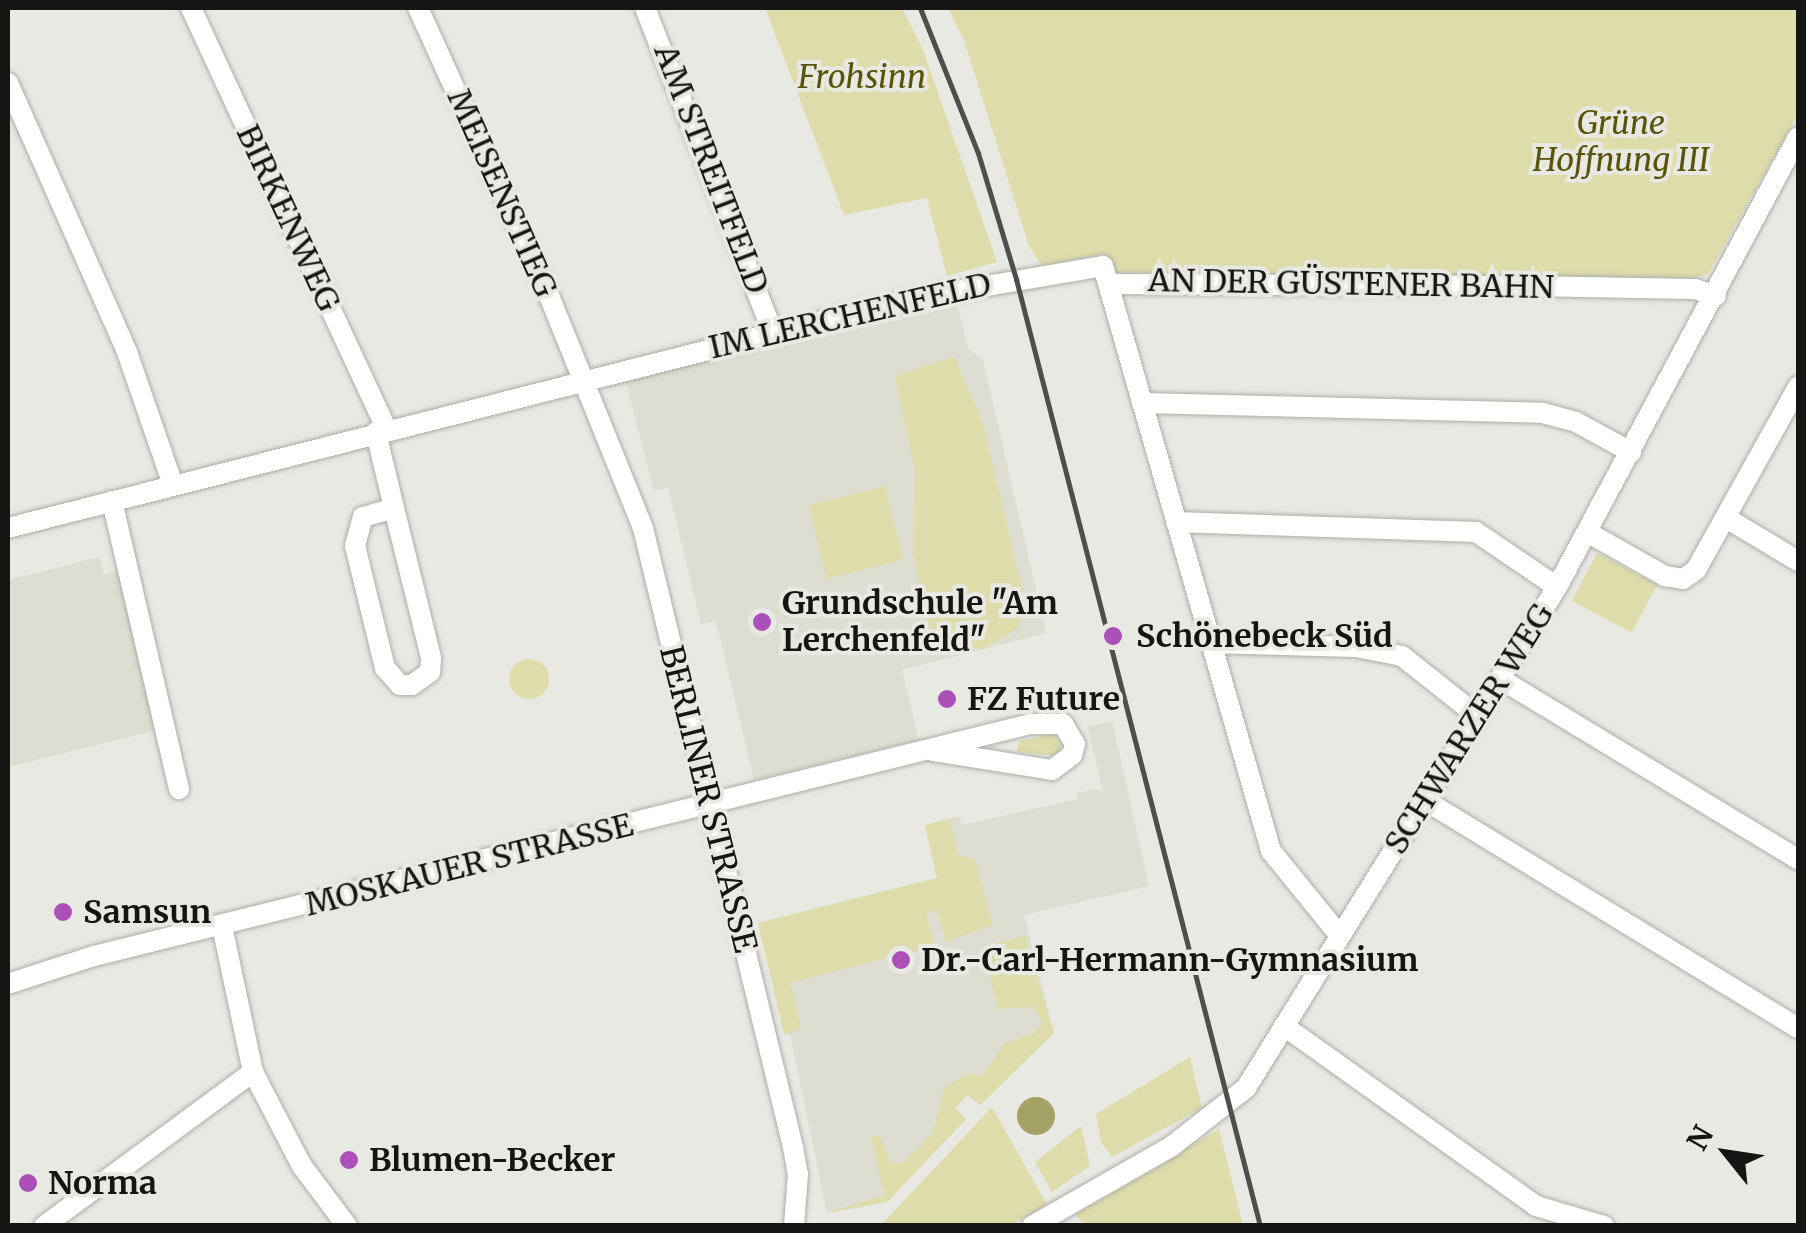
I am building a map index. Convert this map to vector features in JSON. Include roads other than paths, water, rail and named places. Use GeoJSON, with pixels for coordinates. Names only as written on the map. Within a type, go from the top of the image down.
{"type":"FeatureCollection","features":[{"type":"Feature","properties":{"kind":"street","name":"BIRKENWEG"},"geometry":{"type":"LineString","coordinates":[[190,8],[381,430],[394,508],[431,658],[430,672],[412,685],[400,685],[386,668],[355,546],[363,518],[394,508]]}},
{"type":"Feature","properties":{"kind":"street","name":"MEISENSTIEG"},"geometry":{"type":"LineString","coordinates":[[418,8],[548,292],[581,381]]}},
{"type":"Feature","properties":{"kind":"street","name":"AM STREITFELD"},"geometry":{"type":"LineString","coordinates":[[646,8],[773,333]]}},
{"type":"Feature","properties":{"kind":"street"},"geometry":{"type":"LineString","coordinates":[[8,83],[120,334],[173,485]]}},
{"type":"Feature","properties":{"kind":"street","name":"SCHWARZER WEG"},"geometry":{"type":"LineString","coordinates":[[1032,1226],[1229,1105],[1284,1026],[1502,680],[1631,452],[1798,138]]}},
{"type":"Feature","properties":{"kind":"street","name":"IM LERCHENFELD"},"geometry":{"type":"LineString","coordinates":[[8,528],[381,430],[1002,280],[1102,266],[1109,284]]}},
{"type":"Feature","properties":{"kind":"street","name":"AN DER GÜSTENER BAHN"},"geometry":{"type":"LineString","coordinates":[[1340,936],[1271,851],[1109,284],[1696,289],[1716,296]]}},
{"type":"Feature","properties":{"kind":"street","name":"BERLINER STRASSE"},"geometry":{"type":"LineString","coordinates":[[581,381],[643,528],[796,1160],[794,1226]]}},
{"type":"Feature","properties":{"kind":"street"},"geometry":{"type":"LineString","coordinates":[[1587,532],[1666,576],[1682,578],[1696,570],[1728,519],[1798,387]]}},
{"type":"Feature","properties":{"kind":"street"},"geometry":{"type":"LineString","coordinates":[[1142,404],[1543,413],[1576,422],[1631,452]]}},
{"type":"Feature","properties":{"kind":"street"},"geometry":{"type":"LineString","coordinates":[[112,500],[180,788]]}},
{"type":"Feature","properties":{"kind":"street"},"geometry":{"type":"LineString","coordinates":[[1728,519],[1798,561]]}},
{"type":"Feature","properties":{"kind":"street"},"geometry":{"type":"LineString","coordinates":[[1176,522],[1465,530],[1557,586]]}},
{"type":"Feature","properties":{"kind":"street"},"geometry":{"type":"LineString","coordinates":[[1210,644],[1356,648],[1402,656],[1479,716]]}},
{"type":"Feature","properties":{"kind":"street"},"geometry":{"type":"LineString","coordinates":[[1502,680],[1798,859]]}},
{"type":"Feature","properties":{"kind":"street","name":"MOSKAUER STRASSE"},"geometry":{"type":"LineString","coordinates":[[8,984],[222,926],[1048,721],[1062,724],[1075,744],[1072,755],[1052,770],[933,752]]}},
{"type":"Feature","properties":{"kind":"street"},"geometry":{"type":"LineString","coordinates":[[1426,802],[1798,1028]]}},
{"type":"Feature","properties":{"kind":"street"},"geometry":{"type":"LineString","coordinates":[[222,926],[252,1072],[302,1166],[347,1226]]}},
{"type":"Feature","properties":{"kind":"street"},"geometry":{"type":"LineString","coordinates":[[1284,1026],[1536,1206],[1604,1226]]}},
{"type":"Feature","properties":{"kind":"street"},"geometry":{"type":"LineString","coordinates":[[44,1226],[252,1072]]}},
{"type":"Feature","properties":{"kind":"railway"},"geometry":{"type":"LineString","coordinates":[[920,8],[978,153],[1016,279],[1260,1226]]}},
{"type":"Feature","properties":{"kind":"place","name":"Grundschule \"Am Lerchenfeld\""},"geometry":{"type":"Point","coordinates":[762,622]}},
{"type":"Feature","properties":{"kind":"place","name":"Schönebeck Süd"},"geometry":{"type":"Point","coordinates":[1113,636]}},
{"type":"Feature","properties":{"kind":"place","name":"FZ Future"},"geometry":{"type":"Point","coordinates":[947,699]}},
{"type":"Feature","properties":{"kind":"place","name":"Samsun"},"geometry":{"type":"Point","coordinates":[63,912]}},
{"type":"Feature","properties":{"kind":"place","name":"Dr.-Carl-Hermann-Gymnasium"},"geometry":{"type":"Point","coordinates":[901,960]}},
{"type":"Feature","properties":{"kind":"place","name":"Blumen-Becker"},"geometry":{"type":"Point","coordinates":[349,1160]}},
{"type":"Feature","properties":{"kind":"place","name":"Norma"},"geometry":{"type":"Point","coordinates":[28,1183]}},
{"type":"Feature","properties":{"kind":"park label","name":"Frohsinn"},"geometry":{"type":"Point","coordinates":[862,77]}},
{"type":"Feature","properties":{"kind":"park label","name":"Grüne Hoffnung III"},"geometry":{"type":"Point","coordinates":[1621,142]}}]}
